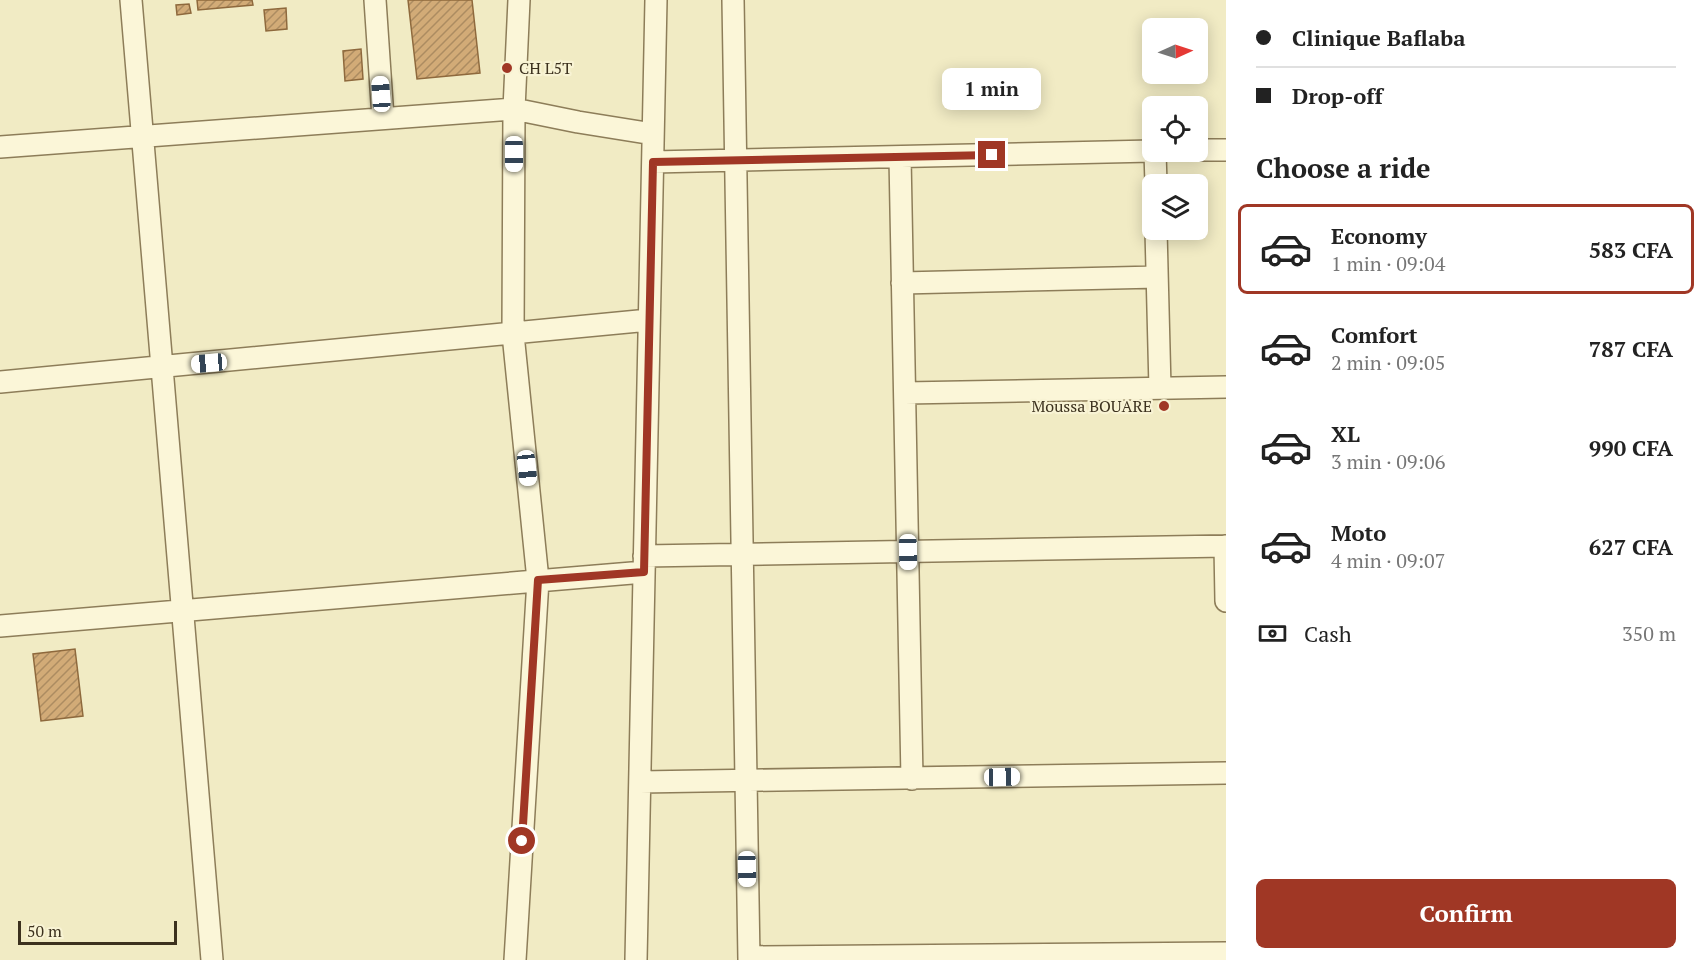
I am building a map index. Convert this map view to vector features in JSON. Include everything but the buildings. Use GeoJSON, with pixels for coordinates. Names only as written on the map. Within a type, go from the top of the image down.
{"type":"FeatureCollection","features":[{"type":"Feature","properties":{"kind":"street"},"geometry":{"type":"LineString","coordinates":[[131,0],[212,960]]}},
{"type":"Feature","properties":{"kind":"street"},"geometry":{"type":"LineString","coordinates":[[375,0],[382,117]]}},
{"type":"Feature","properties":{"kind":"street"},"geometry":{"type":"LineString","coordinates":[[515,960],[538,580],[513,334],[514,109],[519,0]]}},
{"type":"Feature","properties":{"kind":"street"},"geometry":{"type":"LineString","coordinates":[[636,960],[656,0]]}},
{"type":"Feature","properties":{"kind":"street"},"geometry":{"type":"LineString","coordinates":[[733,0],[749,958],[1152,957],[1226,953]]}},
{"type":"Feature","properties":{"kind":"street"},"geometry":{"type":"LineString","coordinates":[[0,147],[514,109],[653,134]]}},
{"type":"Feature","properties":{"kind":"street"},"geometry":{"type":"LineString","coordinates":[[1208,150],[1226,150]]}},
{"type":"Feature","properties":{"kind":"street"},"geometry":{"type":"LineString","coordinates":[[653,162],[1142,152]]}},
{"type":"Feature","properties":{"kind":"street"},"geometry":{"type":"LineString","coordinates":[[900,157],[912,779]]}},
{"type":"Feature","properties":{"kind":"street"},"geometry":{"type":"LineString","coordinates":[[1156,240],[1160,388]]}},
{"type":"Feature","properties":{"kind":"street"},"geometry":{"type":"LineString","coordinates":[[902,282],[1157,278]]}},
{"type":"Feature","properties":{"kind":"street"},"geometry":{"type":"LineString","coordinates":[[0,382],[650,320]]}},
{"type":"Feature","properties":{"kind":"street"},"geometry":{"type":"LineString","coordinates":[[905,393],[1226,387]]}},
{"type":"Feature","properties":{"kind":"street"},"geometry":{"type":"LineString","coordinates":[[0,626],[538,580],[644,564],[742,554],[1226,546],[1226,601]]}},
{"type":"Feature","properties":{"kind":"street"},"geometry":{"type":"LineString","coordinates":[[639,782],[1226,773]]}},
{"type":"Feature","properties":{"kind":"place","name":"CH L5T"},"geometry":{"type":"Point","coordinates":[507,68]}},
{"type":"Feature","properties":{"kind":"place","name":"Moussa BOUARE"},"geometry":{"type":"Point","coordinates":[1164,406]}},
{"type":"Feature","properties":{"kind":"route"},"geometry":{"type":"LineString","coordinates":[[522,841],[538,580],[644,572],[653,162],[992,155]]}}]}
